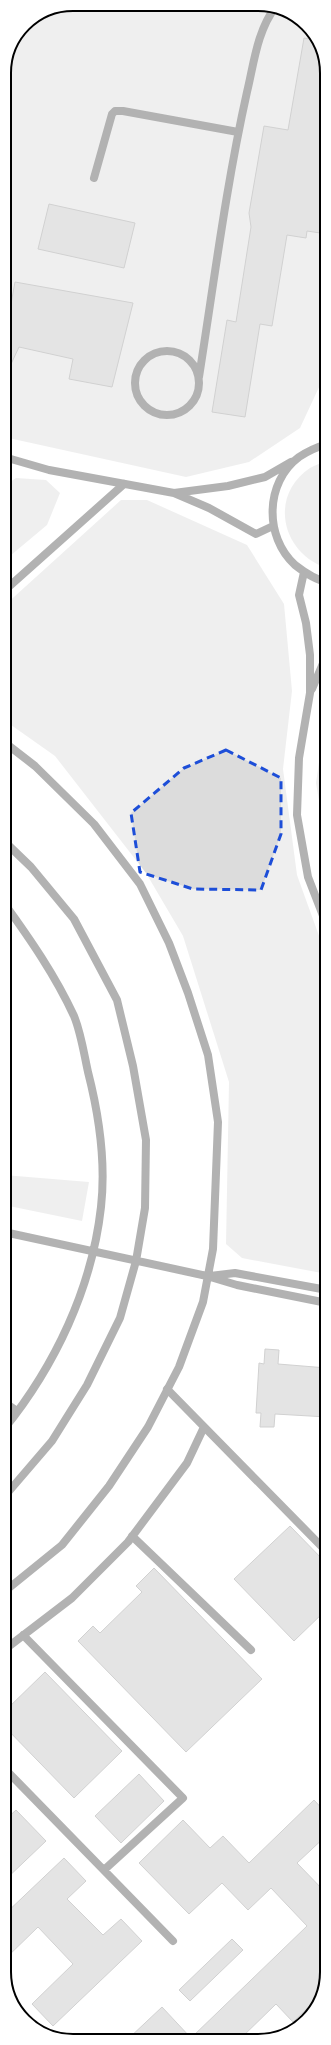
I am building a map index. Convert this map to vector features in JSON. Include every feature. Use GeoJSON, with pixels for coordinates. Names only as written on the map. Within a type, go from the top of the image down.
{"type":"FeatureCollection","features":[{"type":"Feature","properties":{"kind":"street"},"geometry":{"type":"LineString","coordinates":[[199,377],[196,368],[190,360],[182,354],[172,351],[162,351],[152,354],[143,361],[137,371],[135,381],[136,392],[142,402],[150,410],[160,414],[171,415],[182,412],[190,406],[196,397],[199,388],[199,377],[238,132],[260,36],[271,13]]}},
{"type":"Feature","properties":{"kind":"street"},"geometry":{"type":"LineString","coordinates":[[94,178],[112,114],[115,111],[123,111],[238,132]]}},
{"type":"Feature","properties":{"kind":"street"},"geometry":{"type":"LineString","coordinates":[[174,493],[228,486],[265,477],[314,448],[320,446]]}},
{"type":"Feature","properties":{"kind":"street"},"geometry":{"type":"LineString","coordinates":[[298,458],[285,472],[276,489],[272,508],[273,526],[279,544],[290,560],[304,572],[320,579]]}},
{"type":"Feature","properties":{"kind":"street"},"geometry":{"type":"LineString","coordinates":[[11,459],[49,470],[174,493],[209,508],[256,534],[273,526]]}},
{"type":"Feature","properties":{"kind":"street"},"geometry":{"type":"LineString","coordinates":[[11,585],[124,484]]}},
{"type":"Feature","properties":{"kind":"street"},"geometry":{"type":"LineString","coordinates":[[304,572],[299,595],[306,623],[310,655],[310,693],[299,758],[297,815],[308,877],[320,908]]}},
{"type":"Feature","properties":{"kind":"street"},"geometry":{"type":"LineString","coordinates":[[310,693],[320,670]]}},
{"type":"Feature","properties":{"kind":"street"},"geometry":{"type":"LineString","coordinates":[[11,747],[35,766],[94,824],[140,884],[170,943],[188,993],[208,1055],[218,1122],[216,1206],[208,1276],[203,1302],[179,1367],[148,1427],[104,1492],[62,1545],[11,1586]]}},
{"type":"Feature","properties":{"kind":"street"},"geometry":{"type":"LineString","coordinates":[[11,848],[31,867],[74,919],[117,1000],[133,1066],[146,1140],[145,1208],[136,1261],[120,1318],[87,1385],[52,1441],[11,1489]]}},
{"type":"Feature","properties":{"kind":"street"},"geometry":{"type":"LineString","coordinates":[[11,912],[29,937],[58,985],[74,1018],[93,1089],[102,1153],[101,1206],[94,1252],[75,1310],[45,1370],[11,1420]]}},
{"type":"Feature","properties":{"kind":"street"},"geometry":{"type":"LineString","coordinates":[[11,1234],[208,1276],[237,1285],[320,1302]]}},
{"type":"Feature","properties":{"kind":"street"},"geometry":{"type":"LineString","coordinates":[[208,1276],[235,1273],[320,1289]]}},
{"type":"Feature","properties":{"kind":"street"},"geometry":{"type":"LineString","coordinates":[[167,1390],[320,1545]]}},
{"type":"Feature","properties":{"kind":"street"},"geometry":{"type":"LineString","coordinates":[[11,1406],[18,1411]]}},
{"type":"Feature","properties":{"kind":"street"},"geometry":{"type":"LineString","coordinates":[[11,1644],[72,1598],[132,1536],[187,1463],[204,1427]]}},
{"type":"Feature","properties":{"kind":"street"},"geometry":{"type":"LineString","coordinates":[[132,1536],[251,1650]]}},
{"type":"Feature","properties":{"kind":"street"},"geometry":{"type":"LineString","coordinates":[[23,1635],[183,1798],[104,1870]]}},
{"type":"Feature","properties":{"kind":"street"},"geometry":{"type":"LineString","coordinates":[[11,1775],[173,1941]]}},
{"type":"Feature","properties":{"kind":"highlighted area"},"geometry":{"type":"Polygon","coordinates":[[[226,750],[281,778],[281,834],[261,890],[193,889],[140,872],[131,813],[184,768],[226,750]]]}},
{"type":"Feature","properties":{"kind":"shaded area"},"geometry":{"type":"Polygon","coordinates":[[[258,11],[274,13],[286,17],[299,26],[314,45],[317,53],[320,69],[320,385],[300,428],[249,462],[186,477],[11,439],[12,61],[21,38],[29,29],[38,21],[61,12],[258,11]]]}},
{"type":"Feature","properties":{"kind":"shaded area"},"geometry":{"type":"Polygon","coordinates":[[[320,464],[320,565],[312,561],[299,550],[291,538],[286,523],[285,508],[289,493],[297,480],[310,468],[320,464]]]}},
{"type":"Feature","properties":{"kind":"shaded area"},"geometry":{"type":"Polygon","coordinates":[[[16,478],[46,480],[60,493],[47,525],[11,555],[11,481],[16,478]]]}},
{"type":"Feature","properties":{"kind":"shaded area"},"geometry":{"type":"Polygon","coordinates":[[[121,500],[147,500],[247,545],[284,604],[292,691],[283,769],[297,875],[320,939],[320,1273],[242,1258],[226,1244],[229,1082],[183,936],[146,873],[55,756],[11,725],[11,600],[121,500]]]}},
{"type":"Feature","properties":{"kind":"shaded area"},"geometry":{"type":"Polygon","coordinates":[[[320,755],[320,807],[316,783],[320,755]]]}},
{"type":"Feature","properties":{"kind":"shaded area"},"geometry":{"type":"Polygon","coordinates":[[[11,1176],[89,1182],[82,1221],[11,1206],[11,1176]]]}},
{"type":"Feature","properties":{"kind":"building"},"geometry":{"type":"Polygon","coordinates":[[[304,38],[310,39],[317,53],[320,69],[320,233],[307,231],[306,238],[287,235],[272,326],[260,324],[245,417],[212,412],[227,320],[236,322],[251,227],[249,213],[264,126],[288,130],[304,38]]]}},
{"type":"Feature","properties":{"kind":"building"},"geometry":{"type":"Polygon","coordinates":[[[49,204],[135,223],[124,268],[38,249],[49,204]]]}},
{"type":"Feature","properties":{"kind":"building"},"geometry":{"type":"Polygon","coordinates":[[[15,282],[133,303],[112,387],[69,379],[73,359],[19,347],[11,364],[11,304],[15,282]]]}},
{"type":"Feature","properties":{"kind":"building"},"geometry":{"type":"Polygon","coordinates":[[[265,1349],[279,1350],[278,1364],[320,1367],[320,1417],[275,1414],[274,1427],[260,1427],[261,1413],[256,1413],[259,1363],[264,1364],[265,1349]]]}},
{"type":"Feature","properties":{"kind":"building"},"geometry":{"type":"Polygon","coordinates":[[[290,1526],[320,1557],[320,1616],[294,1641],[234,1579],[290,1526]]]}},
{"type":"Feature","properties":{"kind":"building"},"geometry":{"type":"Polygon","coordinates":[[[154,1568],[262,1679],[186,1752],[78,1641],[93,1626],[100,1633],[142,1592],[136,1586],[154,1568]]]}},
{"type":"Feature","properties":{"kind":"building"},"geometry":{"type":"Polygon","coordinates":[[[45,1672],[122,1751],[74,1798],[11,1733],[11,1705],[45,1672]]]}},
{"type":"Feature","properties":{"kind":"building"},"geometry":{"type":"Polygon","coordinates":[[[139,1774],[164,1801],[121,1843],[95,1816],[139,1774]]]}},
{"type":"Feature","properties":{"kind":"building"},"geometry":{"type":"Polygon","coordinates":[[[314,1800],[320,1806],[320,1842],[297,1863],[320,1887],[320,1972],[317,1992],[310,2005],[293,2022],[276,2004],[245,2034],[195,2034],[307,1926],[271,1888],[248,1910],[222,1883],[189,1914],[139,1863],[183,1820],[210,1848],[223,1836],[249,1863],[314,1800]]]}},
{"type":"Feature","properties":{"kind":"building"},"geometry":{"type":"Polygon","coordinates":[[[16,1810],[46,1841],[11,1874],[11,1815],[16,1810]]]}},
{"type":"Feature","properties":{"kind":"building"},"geometry":{"type":"Polygon","coordinates":[[[64,1858],[86,1881],[67,1899],[103,1935],[121,1919],[142,1941],[53,2026],[32,2004],[73,1964],[38,1927],[11,1953],[11,1908],[64,1858]]]}},
{"type":"Feature","properties":{"kind":"building"},"geometry":{"type":"Polygon","coordinates":[[[232,1939],[243,1950],[190,2001],[179,1990],[232,1939]]]}},
{"type":"Feature","properties":{"kind":"building"},"geometry":{"type":"Polygon","coordinates":[[[162,2007],[187,2034],[133,2034],[162,2007]]]}}]}
